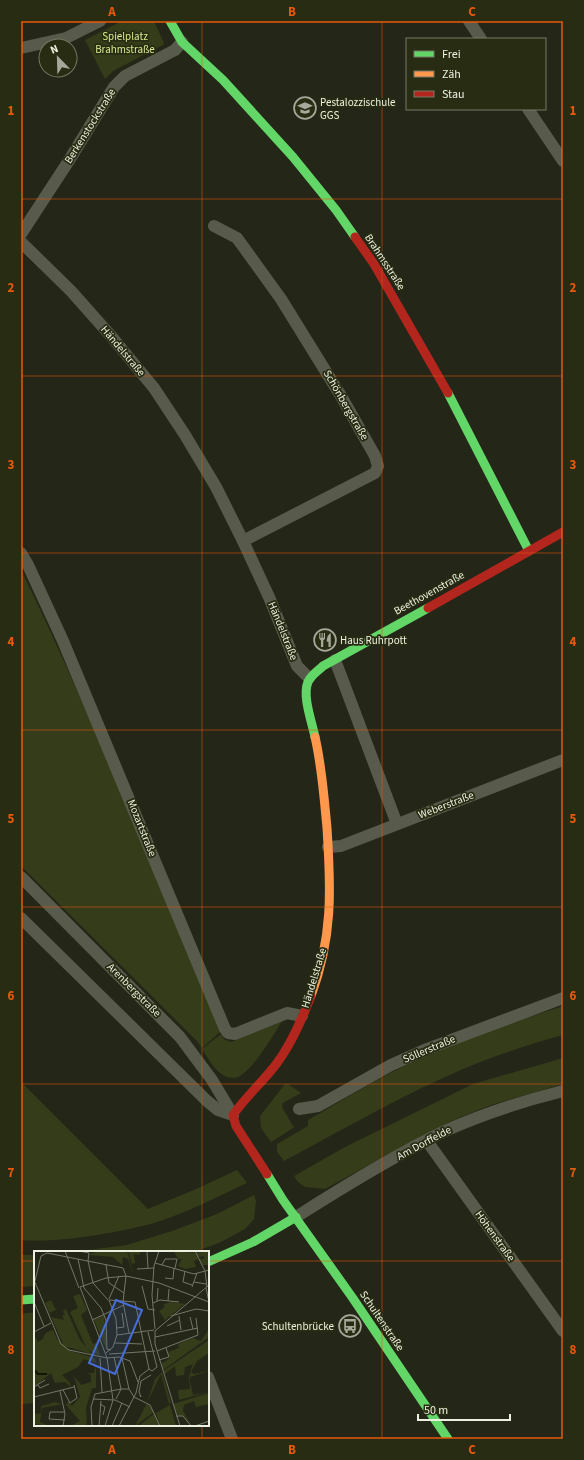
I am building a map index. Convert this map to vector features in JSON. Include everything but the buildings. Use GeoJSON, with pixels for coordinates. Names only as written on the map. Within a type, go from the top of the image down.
{"type":"FeatureCollection","features":[{"type":"Feature","properties":{"kind":"street"},"geometry":{"type":"LineString","coordinates":[[21,48],[66,38],[100,21]]}},
{"type":"Feature","properties":{"kind":"street","name":"Brahmsstraße"},"geometry":{"type":"LineString","coordinates":[[170,21],[182,42],[223,80],[293,157],[336,210],[374,264],[453,401],[529,551]]}},
{"type":"Feature","properties":{"kind":"street"},"geometry":{"type":"LineString","coordinates":[[469,21],[480,38]]}},
{"type":"Feature","properties":{"kind":"street","name":"Berkenstockstraße"},"geometry":{"type":"LineString","coordinates":[[21,234],[68,162],[114,87],[125,76],[174,50],[182,42]]}},
{"type":"Feature","properties":{"kind":"street"},"geometry":{"type":"LineString","coordinates":[[529,110],[563,161]]}},
{"type":"Feature","properties":{"kind":"street","name":"Schönbergstraße"},"geometry":{"type":"LineString","coordinates":[[214,226],[237,238],[281,299],[341,396],[375,456],[378,466],[375,474],[243,541]]}},
{"type":"Feature","properties":{"kind":"street","name":"Händelstraße"},"geometry":{"type":"LineString","coordinates":[[21,242],[76,297],[154,388],[185,435],[216,487],[269,598],[297,666],[309,678],[306,689],[318,748],[324,788],[328,847],[327,936],[319,971],[302,1016],[283,1055],[233,1115]]}},
{"type":"Feature","properties":{"kind":"street","name":"Beethovenstraße"},"geometry":{"type":"LineString","coordinates":[[309,678],[323,666],[563,532]]}},
{"type":"Feature","properties":{"kind":"street","name":"Mozartstraße"},"geometry":{"type":"LineString","coordinates":[[21,553],[64,641],[225,1029],[228,1033],[235,1034],[288,1013],[302,1016]]}},
{"type":"Feature","properties":{"kind":"street"},"geometry":{"type":"LineString","coordinates":[[335,660],[397,824]]}},
{"type":"Feature","properties":{"kind":"street","name":"Weberstraße"},"geometry":{"type":"LineString","coordinates":[[328,847],[341,846],[563,760]]}},
{"type":"Feature","properties":{"kind":"street","name":"Arenbergstraße"},"geometry":{"type":"LineString","coordinates":[[21,877],[180,1037],[212,1080],[233,1115],[236,1126],[258,1162],[296,1217]]}},
{"type":"Feature","properties":{"kind":"street"},"geometry":{"type":"LineString","coordinates":[[21,918],[207,1101],[218,1110],[233,1115]]}},
{"type":"Feature","properties":{"kind":"street","name":"Söllerstraße"},"geometry":{"type":"LineString","coordinates":[[299,1109],[318,1106],[391,1065],[427,1049],[563,998]]}},
{"type":"Feature","properties":{"kind":"street","name":"Am Dorffelde"},"geometry":{"type":"LineString","coordinates":[[296,1217],[331,1195],[427,1141],[475,1118],[532,1099],[563,1091]]}},
{"type":"Feature","properties":{"kind":"street","name":"Höhenstraße"},"geometry":{"type":"LineString","coordinates":[[427,1141],[563,1331]]}},
{"type":"Feature","properties":{"kind":"street"},"geometry":{"type":"LineString","coordinates":[[209,1262],[272,1233],[296,1217]]}},
{"type":"Feature","properties":{"kind":"street","name":"Schultenstraße"},"geometry":{"type":"LineString","coordinates":[[296,1217],[448,1439]]}},
{"type":"Feature","properties":{"kind":"street"},"geometry":{"type":"LineString","coordinates":[[21,1300],[34,1299]]}},
{"type":"Feature","properties":{"kind":"street"},"geometry":{"type":"LineString","coordinates":[[209,1381],[232,1439]]}},
{"type":"Feature","properties":{"kind":"green space","name":"Spielplatz Brahmstraße"},"geometry":{"type":"Polygon","coordinates":[[[122,21],[154,21],[164,43],[163,45],[113,71],[105,79],[85,40],[122,21]]]}},
{"type":"Feature","properties":{"kind":"green space"},"geometry":{"type":"Polygon","coordinates":[[[21,570],[100,742],[220,1032],[202,1048],[196,1040],[21,866],[21,570]]]}},
{"type":"Feature","properties":{"kind":"green space"},"geometry":{"type":"Polygon","coordinates":[[[563,1006],[563,1035],[502,1054],[457,1071],[383,1108],[284,1161],[277,1152],[277,1144],[308,1126],[308,1120],[401,1068],[469,1038],[563,1006]]]}},
{"type":"Feature","properties":{"kind":"green space"},"geometry":{"type":"Polygon","coordinates":[[[282,1021],[250,1068],[238,1077],[229,1077],[220,1073],[211,1064],[202,1049],[221,1034],[225,1040],[231,1042],[282,1021]]]}},
{"type":"Feature","properties":{"kind":"green space"},"geometry":{"type":"Polygon","coordinates":[[[563,1058],[563,1084],[491,1105],[458,1118],[325,1189],[305,1187],[298,1182],[294,1176],[345,1147],[473,1084],[563,1058]]]}},
{"type":"Feature","properties":{"kind":"green space"},"geometry":{"type":"Polygon","coordinates":[[[21,1082],[148,1209],[237,1170],[247,1183],[190,1210],[154,1223],[70,1239],[36,1241],[21,1240],[21,1082]]]}},
{"type":"Feature","properties":{"kind":"green space"},"geometry":{"type":"Polygon","coordinates":[[[285,1084],[288,1084],[301,1093],[283,1103],[282,1107],[295,1127],[271,1142],[261,1128],[260,1116],[285,1084]]]}},
{"type":"Feature","properties":{"kind":"green space"},"geometry":{"type":"Polygon","coordinates":[[[254,1195],[256,1201],[254,1219],[245,1229],[221,1242],[198,1251],[80,1251],[127,1245],[175,1230],[217,1214],[254,1195]]]}},
{"type":"Feature","properties":{"kind":"green space"},"geometry":{"type":"Polygon","coordinates":[[[21,1255],[34,1255],[34,1286],[21,1287],[21,1255]]]}},
{"type":"Feature","properties":{"kind":"green space"},"geometry":{"type":"Polygon","coordinates":[[[34,1312],[34,1403],[21,1404],[21,1314],[34,1312]]]}},
{"type":"Feature","properties":{"kind":"traffic: fast"},"geometry":{"type":"LineString","coordinates":[[170,21],[182,42],[223,80],[293,157],[336,210],[355,237]]}},
{"type":"Feature","properties":{"kind":"traffic: fast"},"geometry":{"type":"LineString","coordinates":[[448,393],[529,551]]}},
{"type":"Feature","properties":{"kind":"traffic: fast"},"geometry":{"type":"LineString","coordinates":[[315,737],[306,694],[306,688],[311,677],[323,666],[428,608]]}},
{"type":"Feature","properties":{"kind":"traffic: fast"},"geometry":{"type":"LineString","coordinates":[[267,1174],[283,1200],[352,1297],[448,1439]]}},
{"type":"Feature","properties":{"kind":"traffic: fast"},"geometry":{"type":"LineString","coordinates":[[209,1262],[253,1242],[296,1217]]}},
{"type":"Feature","properties":{"kind":"traffic: fast"},"geometry":{"type":"LineString","coordinates":[[21,1300],[34,1299]]}},
{"type":"Feature","properties":{"kind":"traffic: slow"},"geometry":{"type":"LineString","coordinates":[[311,996],[323,953],[329,913],[327,828],[321,771],[315,737]]}},
{"type":"Feature","properties":{"kind":"traffic: jam"},"geometry":{"type":"LineString","coordinates":[[355,237],[374,264],[448,393]]}},
{"type":"Feature","properties":{"kind":"traffic: jam"},"geometry":{"type":"LineString","coordinates":[[428,608],[563,532]]}},
{"type":"Feature","properties":{"kind":"traffic: jam"},"geometry":{"type":"LineString","coordinates":[[267,1174],[236,1126],[233,1115],[272,1070],[282,1055],[296,1031],[311,996]]}},
{"type":"Feature","properties":{"kind":"place","name":"Pestalozzischule GGS"},"geometry":{"type":"Point","coordinates":[305,108]}},
{"type":"Feature","properties":{"kind":"place","name":"Haus Ruhrpott"},"geometry":{"type":"Point","coordinates":[325,640]}},
{"type":"Feature","properties":{"kind":"place","name":"Schultenbrücke"},"geometry":{"type":"Point","coordinates":[350,1326]}}]}
